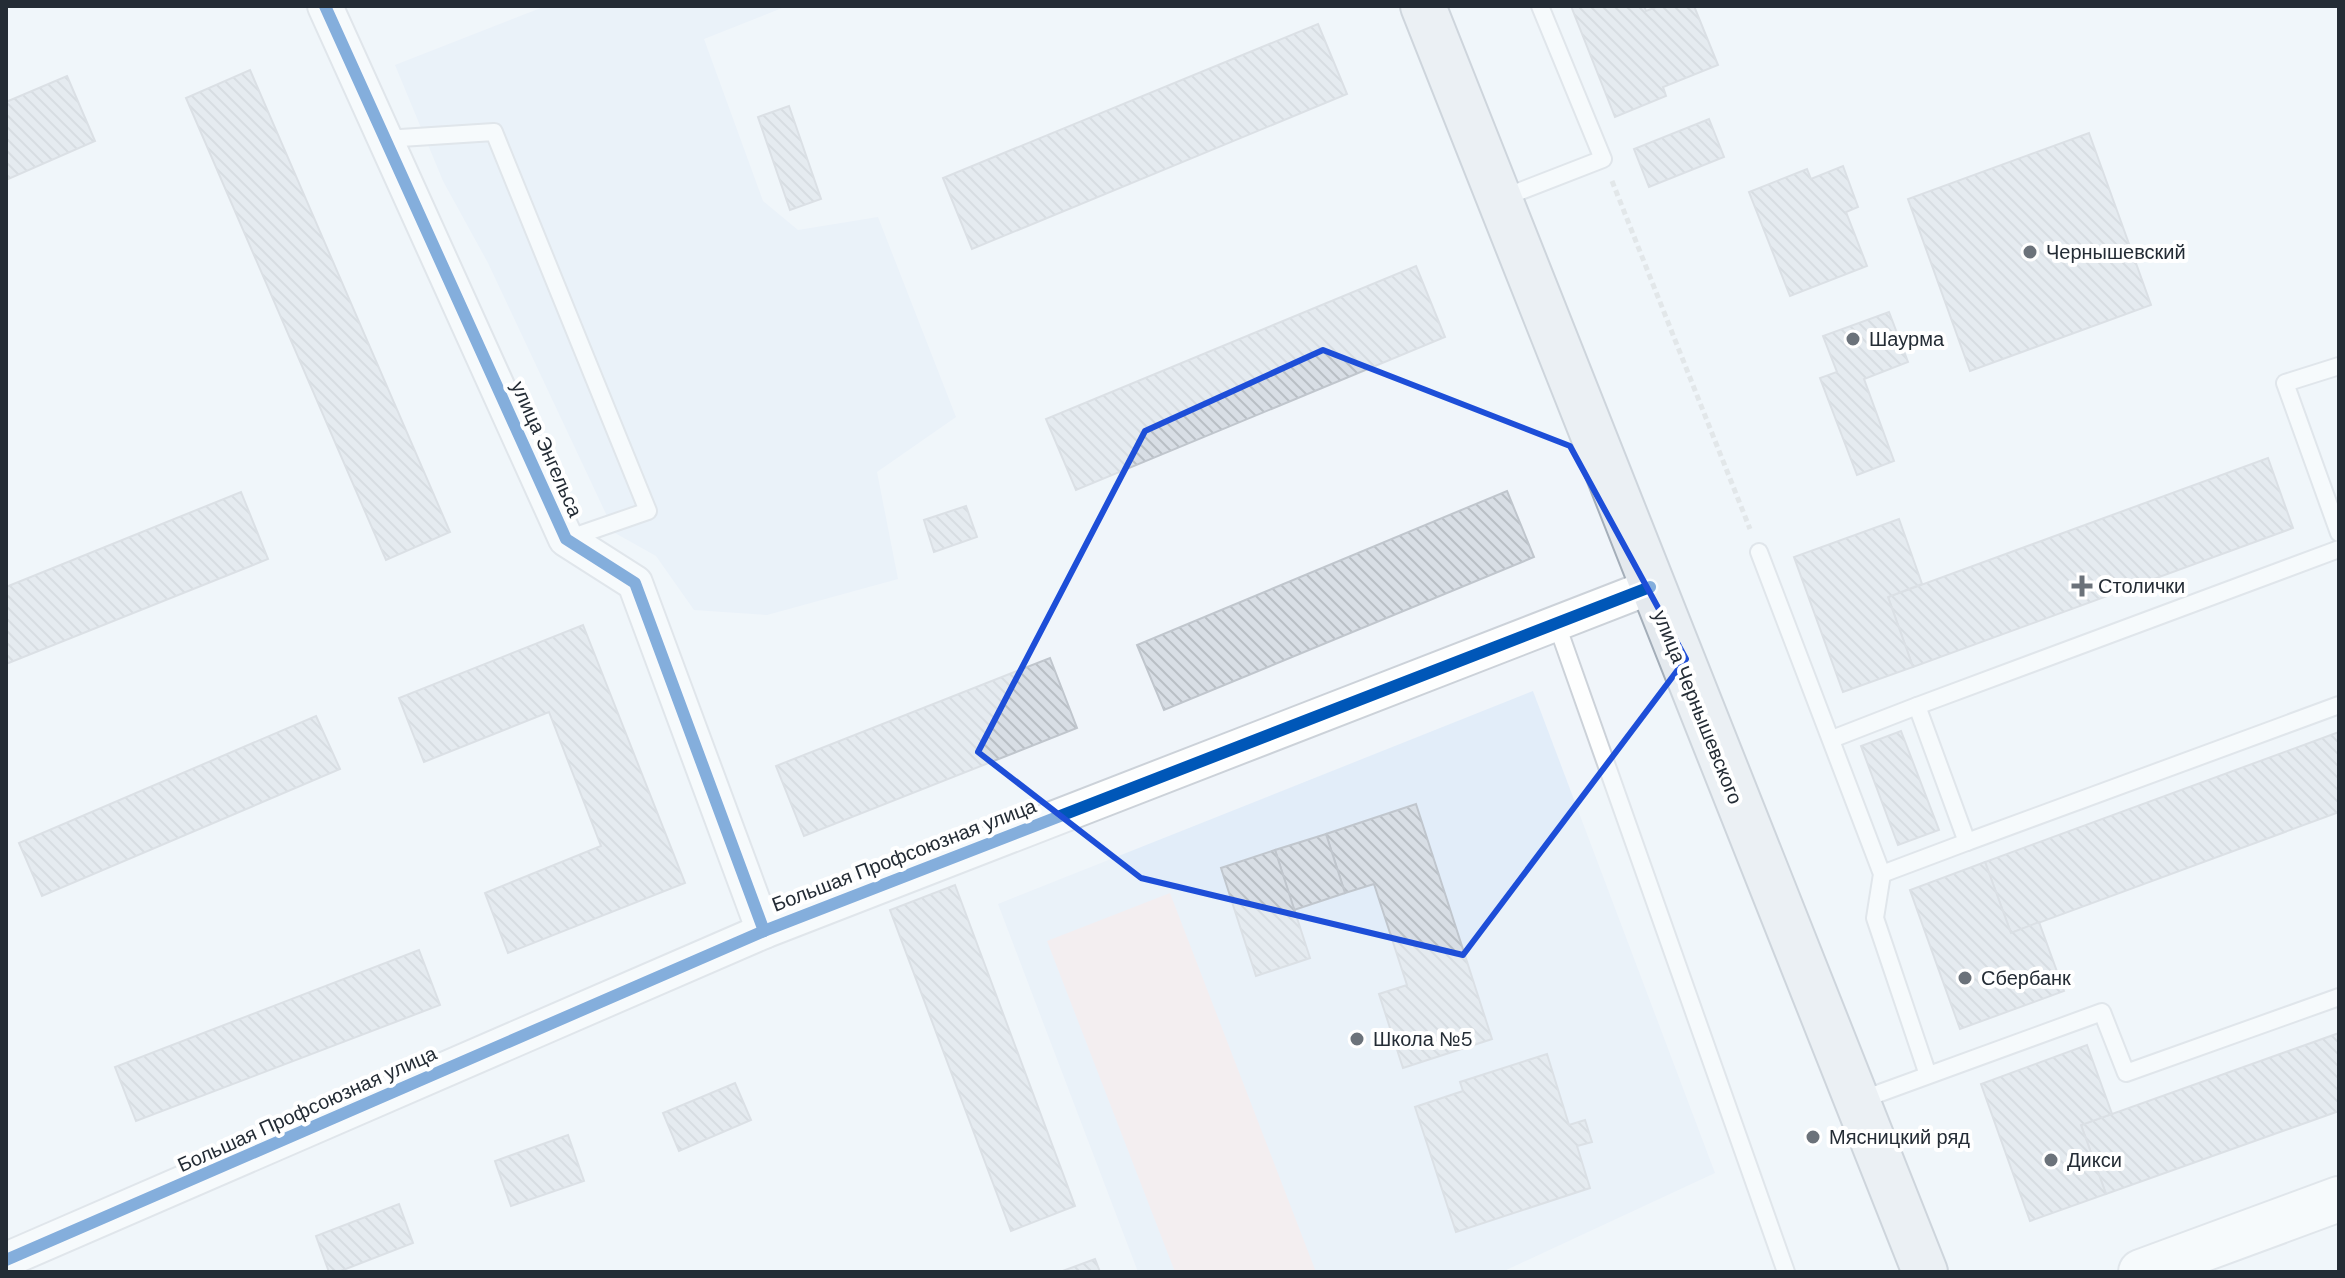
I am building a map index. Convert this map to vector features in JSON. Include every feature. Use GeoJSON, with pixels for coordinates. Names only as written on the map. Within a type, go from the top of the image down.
{"type":"FeatureCollection","features":[{"type":"Feature","properties":{"kind":"main road","name":"улица Чернышевского"},"geometry":{"type":"LineString","coordinates":[[1423,6],[1650,587],[1925,1272]]}},
{"type":"Feature","properties":{"kind":"street","name":"улица Энгельса"},"geometry":{"type":"LineString","coordinates":[[325,6],[566,539],[635,583],[764,931]]}},
{"type":"Feature","properties":{"kind":"street","name":"Большая Профсоюзная улица"},"geometry":{"type":"LineString","coordinates":[[6,1260],[764,931],[1650,587]]}},
{"type":"Feature","properties":{"kind":"street"},"geometry":{"type":"LineString","coordinates":[[2141,1272],[2339,1199]]}},
{"type":"Feature","properties":{"kind":"lane"},"geometry":{"type":"LineString","coordinates":[[1498,200],[1603,159],[1540,6]]}},
{"type":"Feature","properties":{"kind":"lane"},"geometry":{"type":"LineString","coordinates":[[385,139],[494,132],[648,511],[566,539]]}},
{"type":"Feature","properties":{"kind":"lane"},"geometry":{"type":"LineString","coordinates":[[2339,366],[2285,383],[2339,533]]}},
{"type":"Feature","properties":{"kind":"lane"},"geometry":{"type":"LineString","coordinates":[[1832,739],[2339,549]]}},
{"type":"Feature","properties":{"kind":"lane"},"geometry":{"type":"LineString","coordinates":[[1759,552],[1882,874],[1875,918],[1928,1075]]}},
{"type":"Feature","properties":{"kind":"lane"},"geometry":{"type":"LineString","coordinates":[[1557,625],[1786,1272]]}},
{"type":"Feature","properties":{"kind":"lane"},"geometry":{"type":"LineString","coordinates":[[1882,874],[2339,705]]}},
{"type":"Feature","properties":{"kind":"lane"},"geometry":{"type":"LineString","coordinates":[[1917,706],[1967,842]]}},
{"type":"Feature","properties":{"kind":"lane"},"geometry":{"type":"LineString","coordinates":[[1856,1102],[2102,1012],[2126,1073],[2339,997]]}},
{"type":"Feature","properties":{"kind":"path"},"geometry":{"type":"LineString","coordinates":[[1603,159],[1759,552]]}},
{"type":"Feature","properties":{"kind":"highlighted area"},"geometry":{"type":"Polygon","coordinates":[[[1323,350],[1570,446],[1686,659],[1463,955],[1141,878],[978,752],[1145,431],[1323,350]]]}},
{"type":"Feature","properties":{"kind":"shaded area"},"geometry":{"type":"Polygon","coordinates":[[[546,6],[787,6],[704,39],[763,201],[798,230],[878,217],[956,417],[877,472],[898,579],[767,615],[694,610],[656,556],[615,533],[488,263],[443,181],[395,65],[546,6]]]}},
{"type":"Feature","properties":{"kind":"shaded area","name":"Школа №5"},"geometry":{"type":"Polygon","coordinates":[[[1533,691],[1715,1173],[1502,1272],[1138,1272],[998,904],[1533,691]]]}},
{"type":"Feature","properties":{"kind":"shaded area"},"geometry":{"type":"Polygon","coordinates":[[[1170,893],[1316,1272],[1175,1272],[1047,941],[1170,893]]]}},
{"type":"Feature","properties":{"kind":"building"},"geometry":{"type":"Polygon","coordinates":[[[1571,6],[1644,6],[1646,11],[1659,6],[1694,6],[1718,65],[1663,87],[1666,96],[1615,117],[1571,6]]]}},
{"type":"Feature","properties":{"kind":"building"},"geometry":{"type":"Polygon","coordinates":[[[1318,24],[1347,94],[972,249],[943,178],[1318,24]]]}},
{"type":"Feature","properties":{"kind":"building"},"geometry":{"type":"Polygon","coordinates":[[[250,70],[450,532],[386,560],[186,98],[250,70]]]}},
{"type":"Feature","properties":{"kind":"building"},"geometry":{"type":"Polygon","coordinates":[[[67,76],[95,141],[6,180],[6,102],[67,76]]]}},
{"type":"Feature","properties":{"kind":"building"},"geometry":{"type":"Polygon","coordinates":[[[789,106],[821,199],[790,210],[758,117],[789,106]]]}},
{"type":"Feature","properties":{"kind":"building"},"geometry":{"type":"Polygon","coordinates":[[[1709,119],[1724,157],[1649,187],[1634,149],[1709,119]]]}},
{"type":"Feature","properties":{"kind":"building","name":"Чернышевский"},"geometry":{"type":"Polygon","coordinates":[[[2089,133],[2151,305],[1970,371],[1908,199],[2089,133]]]}},
{"type":"Feature","properties":{"kind":"building"},"geometry":{"type":"Polygon","coordinates":[[[1843,166],[1858,207],[1846,212],[1867,266],[1790,296],[1749,192],[1807,169],[1811,179],[1843,166]]]}},
{"type":"Feature","properties":{"kind":"building"},"geometry":{"type":"Polygon","coordinates":[[[1416,266],[1445,337],[1076,490],[1046,419],[1416,266]]]}},
{"type":"Feature","properties":{"kind":"building"},"geometry":{"type":"Polygon","coordinates":[[[1889,312],[1908,362],[1864,379],[1894,461],[1857,475],[1820,378],[1837,372],[1823,336],[1889,312]]]}},
{"type":"Feature","properties":{"kind":"building"},"geometry":{"type":"Polygon","coordinates":[[[2268,458],[2293,528],[1913,667],[1888,597],[2268,458]]]}},
{"type":"Feature","properties":{"kind":"building"},"geometry":{"type":"Polygon","coordinates":[[[1507,491],[1534,557],[1164,710],[1137,645],[1507,491]]]}},
{"type":"Feature","properties":{"kind":"building"},"geometry":{"type":"Polygon","coordinates":[[[241,492],[268,559],[6,664],[6,587],[241,492]]]}},
{"type":"Feature","properties":{"kind":"building"},"geometry":{"type":"Polygon","coordinates":[[[966,506],[977,537],[934,552],[924,520],[966,506]]]}},
{"type":"Feature","properties":{"kind":"building"},"geometry":{"type":"Polygon","coordinates":[[[1899,519],[1922,584],[1888,597],[1913,667],[1843,692],[1794,557],[1899,519]]]}},
{"type":"Feature","properties":{"kind":"building"},"geometry":{"type":"Polygon","coordinates":[[[583,625],[685,883],[508,953],[485,893],[601,846],[549,712],[424,762],[399,698],[583,625]]]}},
{"type":"Feature","properties":{"kind":"building"},"geometry":{"type":"Polygon","coordinates":[[[1050,658],[1077,728],[804,836],[776,766],[1050,658]]]}},
{"type":"Feature","properties":{"kind":"building"},"geometry":{"type":"Polygon","coordinates":[[[316,716],[340,769],[42,896],[19,843],[316,716]]]}},
{"type":"Feature","properties":{"kind":"building"},"geometry":{"type":"Polygon","coordinates":[[[1901,731],[1939,830],[1898,845],[1861,746],[1901,731]]]}},
{"type":"Feature","properties":{"kind":"building"},"geometry":{"type":"Polygon","coordinates":[[[2339,732],[2339,812],[2011,933],[1985,862],[2339,732]]]}},
{"type":"Feature","properties":{"kind":"building"},"geometry":{"type":"Polygon","coordinates":[[[1416,804],[1492,1039],[1403,1068],[1379,994],[1407,985],[1374,884],[1345,893],[1326,834],[1416,804]]]}},
{"type":"Feature","properties":{"kind":"building"},"geometry":{"type":"Polygon","coordinates":[[[1326,834],[1345,893],[1294,910],[1275,850],[1326,834]]]}},
{"type":"Feature","properties":{"kind":"building"},"geometry":{"type":"Polygon","coordinates":[[[1275,850],[1310,958],[1256,976],[1221,868],[1275,850]]]}},
{"type":"Feature","properties":{"kind":"building"},"geometry":{"type":"Polygon","coordinates":[[[1985,862],[2011,933],[2039,922],[2064,991],[1960,1029],[1910,890],[1985,862]]]}},
{"type":"Feature","properties":{"kind":"building"},"geometry":{"type":"Polygon","coordinates":[[[955,885],[1075,1206],[1011,1231],[890,910],[955,885]]]}},
{"type":"Feature","properties":{"kind":"building"},"geometry":{"type":"Polygon","coordinates":[[[419,950],[440,1005],[136,1121],[115,1067],[419,950]]]}},
{"type":"Feature","properties":{"kind":"building"},"geometry":{"type":"Polygon","coordinates":[[[2339,1033],[2339,1111],[2106,1194],[2081,1125],[2339,1033]]]}},
{"type":"Feature","properties":{"kind":"building","name":"Дикси"},"geometry":{"type":"Polygon","coordinates":[[[2087,1045],[2112,1114],[2081,1125],[2106,1194],[2030,1221],[1981,1084],[2087,1045]]]}},
{"type":"Feature","properties":{"kind":"building"},"geometry":{"type":"Polygon","coordinates":[[[1547,1054],[1569,1125],[1585,1120],[1592,1142],[1577,1146],[1590,1188],[1456,1232],[1415,1107],[1463,1091],[1460,1082],[1547,1054]]]}},
{"type":"Feature","properties":{"kind":"building"},"geometry":{"type":"Polygon","coordinates":[[[735,1083],[751,1120],[679,1151],[663,1113],[735,1083]]]}},
{"type":"Feature","properties":{"kind":"building"},"geometry":{"type":"Polygon","coordinates":[[[568,1135],[584,1181],[511,1206],[495,1161],[568,1135]]]}},
{"type":"Feature","properties":{"kind":"building"},"geometry":{"type":"Polygon","coordinates":[[[399,1204],[413,1243],[338,1272],[329,1272],[316,1236],[399,1204]]]}},
{"type":"Feature","properties":{"kind":"building"},"geometry":{"type":"Polygon","coordinates":[[[1095,1259],[1100,1272],[1060,1272],[1095,1259]]]}},
{"type":"Feature","properties":{"kind":"cycle path"},"geometry":{"type":"LineString","coordinates":[[325,6],[566,539],[635,583],[764,931]]}},
{"type":"Feature","properties":{"kind":"cycle path"},"geometry":{"type":"LineString","coordinates":[[6,1260],[764,931],[1650,587]]}},
{"type":"Feature","properties":{"kind":"place","name":"Чернышевский"},"geometry":{"type":"Point","coordinates":[2030,252]}},
{"type":"Feature","properties":{"kind":"place","name":"Шаурма"},"geometry":{"type":"Point","coordinates":[1853,339]}},
{"type":"Feature","properties":{"kind":"place","name":"Столички"},"geometry":{"type":"Point","coordinates":[2082,586]}},
{"type":"Feature","properties":{"kind":"place","name":"Сбербанк"},"geometry":{"type":"Point","coordinates":[1965,978]}},
{"type":"Feature","properties":{"kind":"place","name":"Школа №5"},"geometry":{"type":"Point","coordinates":[1357,1039]}},
{"type":"Feature","properties":{"kind":"place","name":"Мясницкий ряд"},"geometry":{"type":"Point","coordinates":[1813,1137]}},
{"type":"Feature","properties":{"kind":"place","name":"Дикси"},"geometry":{"type":"Point","coordinates":[2051,1160]}}]}
